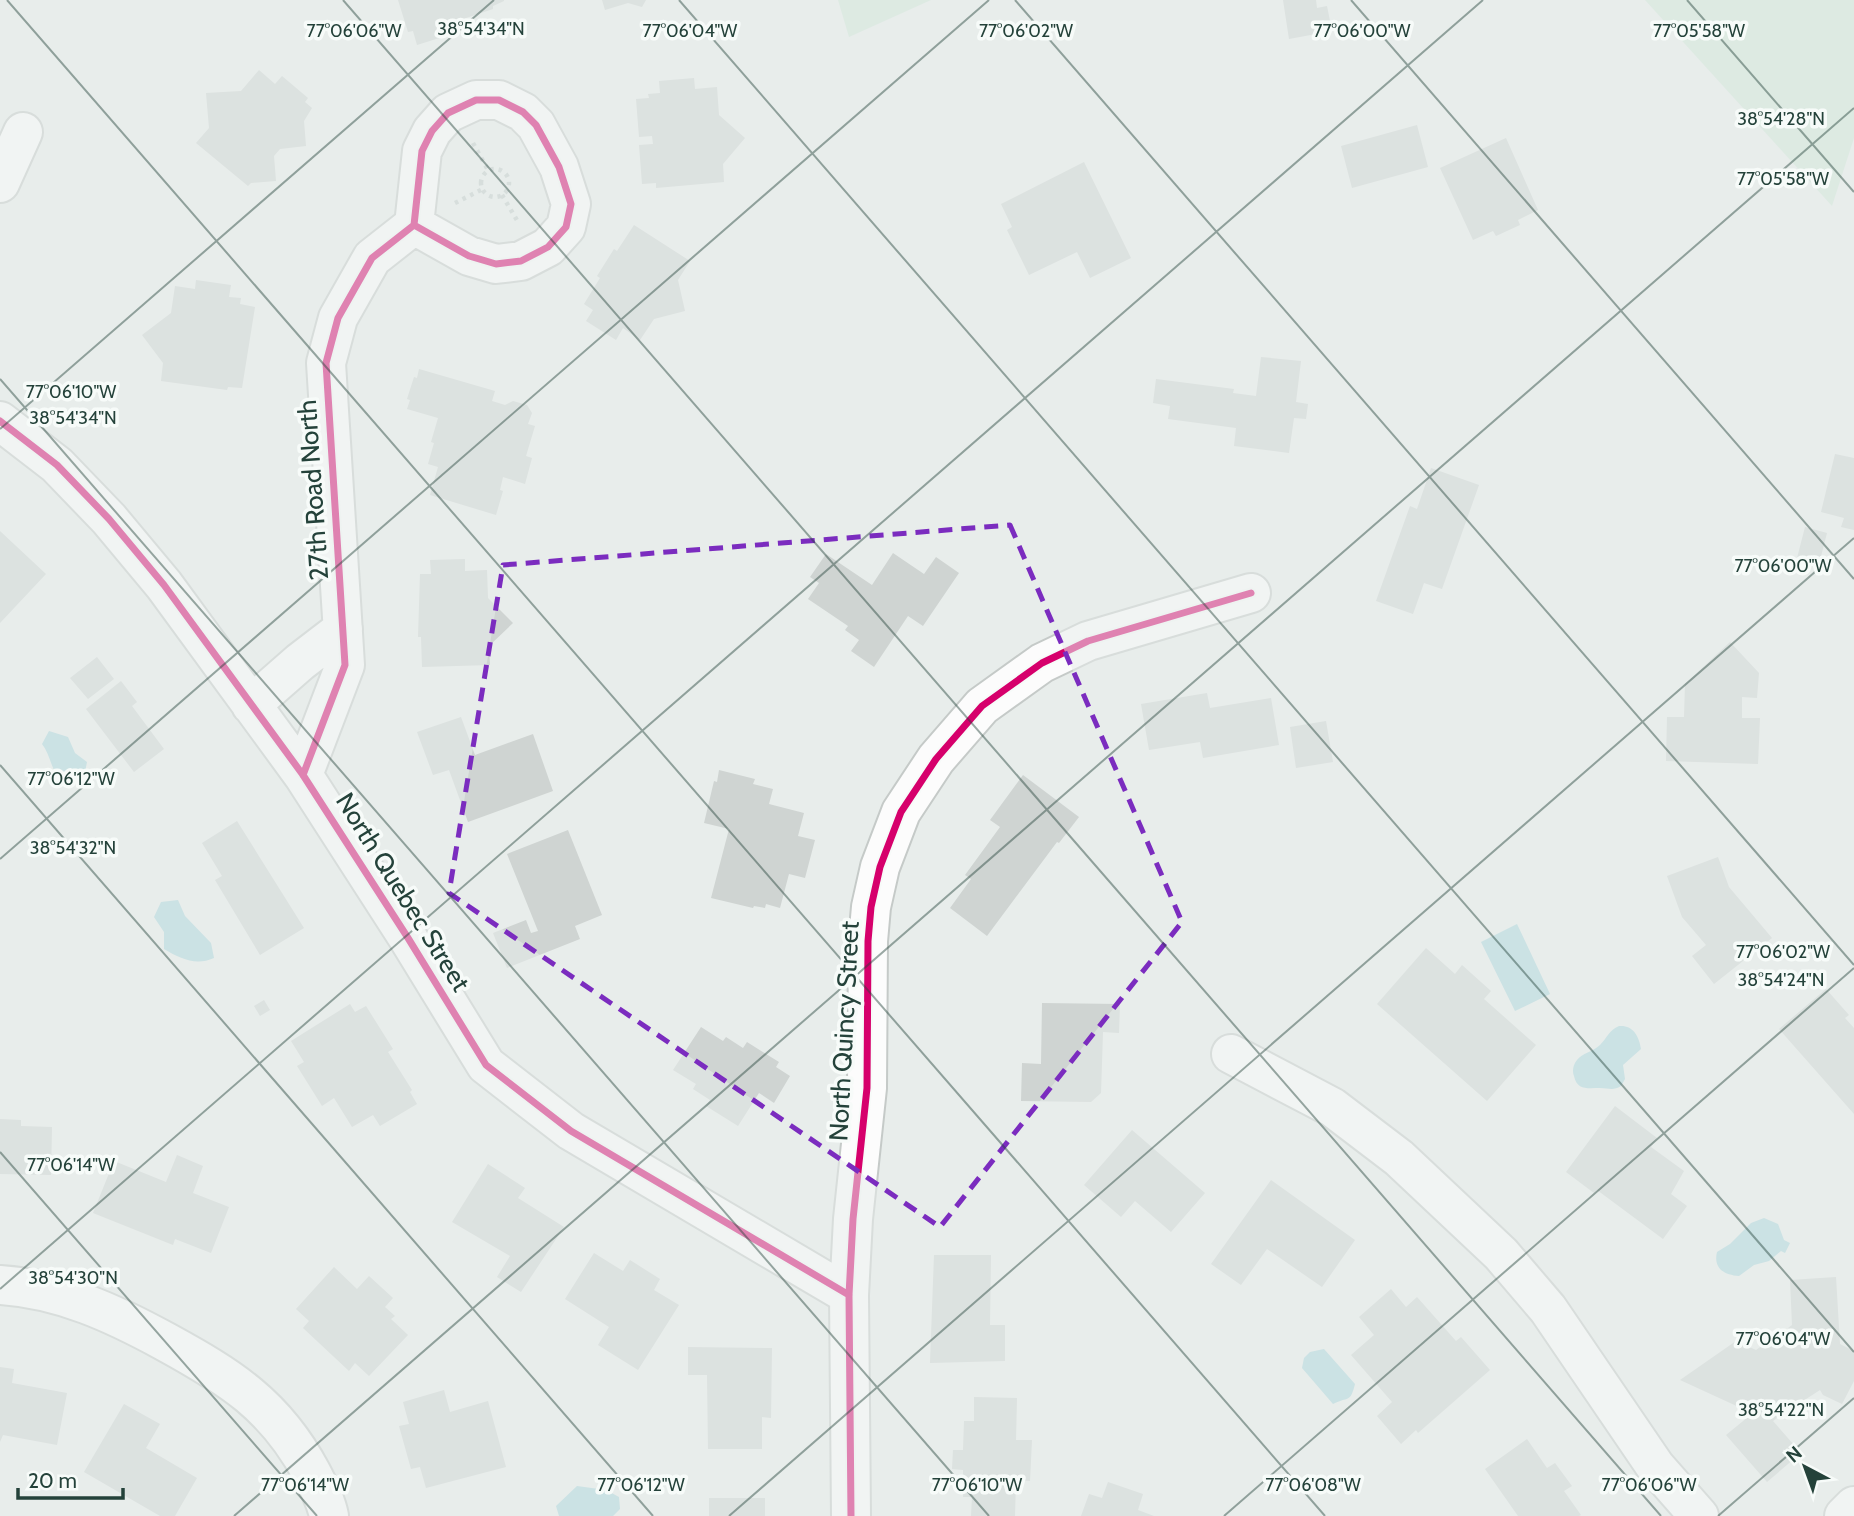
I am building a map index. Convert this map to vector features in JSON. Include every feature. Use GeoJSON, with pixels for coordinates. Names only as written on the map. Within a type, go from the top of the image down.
{"type":"FeatureCollection","features":[{"type":"Feature","properties":{"kind":"street"},"geometry":{"type":"LineString","coordinates":[[476,100],[499,100],[523,112],[536,125],[559,167],[571,204],[566,227],[548,247],[521,261],[496,264],[469,256],[414,225],[422,151],[432,131],[449,113],[476,100]]}},
{"type":"Feature","properties":{"kind":"street"},"geometry":{"type":"LineString","coordinates":[[0,183],[23,132]]}},
{"type":"Feature","properties":{"kind":"street","name":"27th Road North"},"geometry":{"type":"LineString","coordinates":[[303,775],[345,664],[326,363],[338,318],[372,258],[414,225]]}},
{"type":"Feature","properties":{"kind":"street","name":"North Quebec Street"},"geometry":{"type":"LineString","coordinates":[[0,421],[57,465],[109,519],[164,585],[303,775],[486,1065],[571,1131],[849,1295]]}},
{"type":"Feature","properties":{"kind":"street","name":"North Quincy Street"},"geometry":{"type":"LineString","coordinates":[[851,1516],[849,1295],[853,1219],[867,1088],[868,941],[880,867],[901,812],[936,758],[982,706],[1042,663],[1088,641],[1251,593]]}},
{"type":"Feature","properties":{"kind":"street"},"geometry":{"type":"LineString","coordinates":[[251,705],[343,629]]}},
{"type":"Feature","properties":{"kind":"street"},"geometry":{"type":"LineString","coordinates":[[1231,1054],[1332,1107],[1399,1158],[1501,1254],[1549,1309],[1655,1466],[1699,1516]]}},
{"type":"Feature","properties":{"kind":"street"},"geometry":{"type":"LineString","coordinates":[[0,1285],[67,1296],[103,1310],[154,1335],[235,1382],[278,1423],[299,1449],[329,1516]]}},
{"type":"Feature","properties":{"kind":"street"},"geometry":{"type":"LineString","coordinates":[[1844,1516],[1854,1506]]}},
{"type":"Feature","properties":{"kind":"path"},"geometry":{"type":"LineString","coordinates":[[488,170],[504,172],[509,179],[508,188],[502,195],[493,197],[485,193],[481,186],[481,177],[488,170]]}},
{"type":"Feature","properties":{"kind":"highlighted area"},"geometry":{"type":"Polygon","coordinates":[[[1010,525],[1182,922],[940,1227],[449,893],[503,565],[1010,525]]]}},
{"type":"Feature","properties":{"kind":"green space"},"geometry":{"type":"Polygon","coordinates":[[[838,0],[931,0],[849,37],[838,0]]]}},
{"type":"Feature","properties":{"kind":"green space"},"geometry":{"type":"Polygon","coordinates":[[[1645,0],[1854,0],[1854,138],[1832,206],[1645,0]]]}},
{"type":"Feature","properties":{"kind":"water"},"geometry":{"type":"Polygon","coordinates":[[[49,731],[68,737],[75,753],[87,762],[85,772],[72,785],[65,783],[56,774],[42,744],[49,731]]]}},
{"type":"Feature","properties":{"kind":"water"},"geometry":{"type":"Polygon","coordinates":[[[178,900],[185,916],[211,943],[214,958],[189,960],[164,949],[164,932],[154,917],[161,902],[178,900]]]}},
{"type":"Feature","properties":{"kind":"water"},"geometry":{"type":"Polygon","coordinates":[[[1517,924],[1550,994],[1515,1011],[1481,942],[1517,924]]]}},
{"type":"Feature","properties":{"kind":"water"},"geometry":{"type":"Polygon","coordinates":[[[1619,1026],[1628,1027],[1634,1032],[1641,1049],[1623,1065],[1625,1079],[1621,1086],[1611,1089],[1588,1088],[1578,1084],[1573,1074],[1576,1062],[1619,1026]]]}},
{"type":"Feature","properties":{"kind":"water"},"geometry":{"type":"Polygon","coordinates":[[[1764,1218],[1778,1224],[1784,1240],[1790,1243],[1785,1253],[1781,1251],[1769,1261],[1754,1265],[1739,1276],[1721,1270],[1717,1263],[1717,1252],[1730,1244],[1751,1223],[1764,1218]]]}},
{"type":"Feature","properties":{"kind":"water"},"geometry":{"type":"Polygon","coordinates":[[[1324,1349],[1355,1384],[1348,1399],[1333,1404],[1302,1368],[1304,1358],[1310,1352],[1324,1349]]]}},
{"type":"Feature","properties":{"kind":"water"},"geometry":{"type":"Polygon","coordinates":[[[577,1486],[606,1490],[619,1497],[620,1509],[613,1516],[559,1516],[556,1506],[577,1486]]]}},
{"type":"Feature","properties":{"kind":"building"},"geometry":{"type":"Polygon","coordinates":[[[398,0],[504,1],[493,6],[493,9],[448,24],[452,34],[417,45],[413,31],[408,32],[398,0]]]}},
{"type":"Feature","properties":{"kind":"building"},"geometry":{"type":"Polygon","coordinates":[[[602,0],[646,0],[642,7],[628,3],[605,10],[602,0]]]}},
{"type":"Feature","properties":{"kind":"building"},"geometry":{"type":"Polygon","coordinates":[[[1283,0],[1316,0],[1317,8],[1327,6],[1332,31],[1289,39],[1283,0]]]}},
{"type":"Feature","properties":{"kind":"building"},"geometry":{"type":"Polygon","coordinates":[[[259,70],[275,84],[282,76],[308,98],[305,102],[312,108],[304,121],[306,146],[280,149],[274,156],[276,181],[251,183],[248,186],[196,143],[209,128],[206,93],[241,91],[259,70]]]}},
{"type":"Feature","properties":{"kind":"building"},"geometry":{"type":"Polygon","coordinates":[[[694,78],[695,89],[717,87],[719,115],[745,138],[723,164],[724,182],[656,188],[656,183],[642,184],[639,145],[653,144],[652,136],[639,137],[636,99],[649,98],[648,94],[660,93],[659,81],[694,78]]]}},
{"type":"Feature","properties":{"kind":"building"},"geometry":{"type":"Polygon","coordinates":[[[1417,125],[1428,167],[1352,188],[1341,146],[1417,125]]]}},
{"type":"Feature","properties":{"kind":"building"},"geometry":{"type":"Polygon","coordinates":[[[1506,138],[1538,210],[1518,220],[1520,225],[1496,236],[1493,231],[1473,240],[1440,168],[1506,138]]]}},
{"type":"Feature","properties":{"kind":"building"},"geometry":{"type":"Polygon","coordinates":[[[1084,162],[1131,258],[1090,278],[1077,252],[1029,275],[1007,230],[1012,227],[1001,204],[1084,162]]]}},
{"type":"Feature","properties":{"kind":"building"},"geometry":{"type":"Polygon","coordinates":[[[634,225],[690,261],[678,280],[685,311],[654,319],[640,340],[623,328],[616,340],[586,321],[593,310],[584,304],[614,249],[617,251],[634,225]]]}},
{"type":"Feature","properties":{"kind":"building"},"geometry":{"type":"Polygon","coordinates":[[[196,280],[231,285],[229,297],[241,298],[240,304],[255,307],[242,388],[228,387],[227,390],[161,381],[163,363],[142,335],[171,313],[175,286],[195,289],[196,280]]]}},
{"type":"Feature","properties":{"kind":"building"},"geometry":{"type":"Polygon","coordinates":[[[1261,357],[1301,361],[1296,402],[1308,404],[1306,419],[1294,418],[1289,453],[1234,446],[1236,428],[1168,419],[1170,406],[1153,403],[1156,379],[1234,389],[1233,393],[1256,396],[1261,357]]]}},
{"type":"Feature","properties":{"kind":"building"},"geometry":{"type":"Polygon","coordinates":[[[419,369],[495,391],[492,401],[505,405],[513,401],[527,405],[532,413],[528,424],[535,426],[526,456],[532,458],[525,484],[503,477],[500,490],[503,491],[496,515],[430,495],[438,467],[428,464],[438,418],[407,409],[410,400],[407,399],[419,369]]]}},
{"type":"Feature","properties":{"kind":"building"},"geometry":{"type":"Polygon","coordinates":[[[1835,454],[1854,458],[1854,530],[1841,527],[1844,518],[1821,512],[1835,454]]]}},
{"type":"Feature","properties":{"kind":"building"},"geometry":{"type":"Polygon","coordinates":[[[1431,468],[1479,485],[1442,589],[1424,583],[1413,614],[1376,601],[1410,506],[1417,509],[1431,468]]]}},
{"type":"Feature","properties":{"kind":"building"},"geometry":{"type":"Polygon","coordinates":[[[1805,527],[1827,533],[1818,568],[1796,562],[1805,527]]]}},
{"type":"Feature","properties":{"kind":"building"},"geometry":{"type":"Polygon","coordinates":[[[0,531],[46,574],[0,623],[0,531]]]}},
{"type":"Feature","properties":{"kind":"building"},"geometry":{"type":"Polygon","coordinates":[[[893,553],[924,574],[936,557],[959,573],[923,626],[908,616],[874,667],[851,651],[859,640],[845,630],[848,626],[808,599],[819,583],[810,577],[826,554],[872,585],[893,553]]]}},
{"type":"Feature","properties":{"kind":"building"},"geometry":{"type":"Polygon","coordinates":[[[465,559],[465,571],[487,570],[488,598],[513,623],[489,646],[490,665],[422,667],[421,637],[418,637],[420,574],[431,574],[430,560],[465,559]]]}},
{"type":"Feature","properties":{"kind":"building"},"geometry":{"type":"Polygon","coordinates":[[[1730,642],[1759,673],[1757,698],[1742,697],[1742,718],[1760,718],[1758,764],[1666,761],[1667,717],[1684,717],[1685,684],[1730,642]]]}},
{"type":"Feature","properties":{"kind":"building"},"geometry":{"type":"Polygon","coordinates":[[[97,657],[114,679],[88,699],[70,678],[97,657]]]}},
{"type":"Feature","properties":{"kind":"building"},"geometry":{"type":"Polygon","coordinates":[[[121,681],[137,702],[132,706],[164,749],[134,772],[86,709],[121,681]]]}},
{"type":"Feature","properties":{"kind":"building"},"geometry":{"type":"Polygon","coordinates":[[[1207,693],[1210,708],[1271,698],[1279,745],[1203,758],[1200,742],[1149,750],[1141,704],[1207,693]]]}},
{"type":"Feature","properties":{"kind":"building"},"geometry":{"type":"Polygon","coordinates":[[[461,717],[475,755],[533,734],[553,791],[468,822],[449,770],[433,775],[417,732],[461,717]]]}},
{"type":"Feature","properties":{"kind":"building"},"geometry":{"type":"Polygon","coordinates":[[[1326,721],[1333,762],[1296,768],[1290,727],[1326,721]]]}},
{"type":"Feature","properties":{"kind":"building"},"geometry":{"type":"Polygon","coordinates":[[[719,770],[755,779],[753,784],[773,789],[769,804],[804,813],[798,836],[815,840],[805,878],[789,874],[780,908],[766,904],[765,908],[753,908],[711,898],[729,829],[704,823],[719,770]]]}},
{"type":"Feature","properties":{"kind":"building"},"geometry":{"type":"Polygon","coordinates":[[[1023,775],[1079,817],[1059,843],[1057,842],[987,936],[950,908],[971,879],[965,875],[1000,827],[990,820],[1023,775]]]}},
{"type":"Feature","properties":{"kind":"building"},"geometry":{"type":"Polygon","coordinates":[[[237,821],[304,928],[260,955],[215,880],[222,876],[202,843],[237,821]]]}},
{"type":"Feature","properties":{"kind":"building"},"geometry":{"type":"Polygon","coordinates":[[[568,830],[602,915],[575,926],[580,939],[507,968],[493,933],[526,920],[531,933],[538,931],[507,854],[568,830]]]}},
{"type":"Feature","properties":{"kind":"building"},"geometry":{"type":"Polygon","coordinates":[[[1718,857],[1729,887],[1772,938],[1714,984],[1692,956],[1706,945],[1682,917],[1667,876],[1718,857]]]}},
{"type":"Feature","properties":{"kind":"building"},"geometry":{"type":"Polygon","coordinates":[[[1426,948],[1455,974],[1462,965],[1491,991],[1484,999],[1536,1045],[1487,1101],[1377,1004],[1426,948]]]}},
{"type":"Feature","properties":{"kind":"building"},"geometry":{"type":"Polygon","coordinates":[[[1826,989],[1849,1015],[1845,1018],[1854,1028],[1854,1114],[1779,1029],[1826,989]]]}},
{"type":"Feature","properties":{"kind":"building"},"geometry":{"type":"Polygon","coordinates":[[[264,1000],[270,1010],[260,1016],[254,1006],[264,1000]]]}},
{"type":"Feature","properties":{"kind":"building"},"geometry":{"type":"Polygon","coordinates":[[[1042,1003],[1120,1004],[1119,1033],[1103,1032],[1101,1093],[1091,1102],[1021,1101],[1022,1063],[1041,1064],[1042,1003]]]}},
{"type":"Feature","properties":{"kind":"building"},"geometry":{"type":"Polygon","coordinates":[[[350,1004],[355,1012],[366,1006],[393,1049],[388,1052],[412,1090],[410,1092],[417,1104],[380,1126],[373,1115],[352,1127],[334,1098],[322,1106],[297,1066],[304,1062],[291,1041],[350,1004]]]}},
{"type":"Feature","properties":{"kind":"building"},"geometry":{"type":"Polygon","coordinates":[[[701,1027],[723,1041],[726,1037],[743,1048],[747,1042],[779,1062],[776,1067],[790,1076],[774,1103],[759,1093],[738,1126],[706,1106],[710,1100],[693,1089],[696,1084],[673,1070],[701,1027]]]}},
{"type":"Feature","properties":{"kind":"building"},"geometry":{"type":"Polygon","coordinates":[[[1615,1106],[1657,1138],[1651,1147],[1684,1171],[1671,1194],[1687,1206],[1663,1239],[1597,1190],[1594,1193],[1566,1172],[1615,1106]]]}},
{"type":"Feature","properties":{"kind":"building"},"geometry":{"type":"Polygon","coordinates":[[[0,1119],[21,1120],[21,1126],[52,1127],[51,1175],[0,1174],[0,1119]]]}},
{"type":"Feature","properties":{"kind":"building"},"geometry":{"type":"Polygon","coordinates":[[[1132,1130],[1205,1193],[1171,1232],[1135,1201],[1121,1217],[1084,1185],[1132,1130]]]}},
{"type":"Feature","properties":{"kind":"building"},"geometry":{"type":"Polygon","coordinates":[[[177,1155],[203,1166],[193,1193],[229,1207],[211,1253],[175,1239],[173,1245],[93,1213],[114,1161],[166,1182],[177,1155]]]}},
{"type":"Feature","properties":{"kind":"building"},"geometry":{"type":"Polygon","coordinates":[[[488,1164],[525,1188],[518,1198],[564,1227],[521,1292],[497,1277],[510,1256],[452,1222],[488,1164]]]}},
{"type":"Feature","properties":{"kind":"building"},"geometry":{"type":"Polygon","coordinates":[[[1271,1180],[1355,1240],[1322,1287],[1267,1249],[1241,1285],[1211,1264],[1271,1180]]]}},
{"type":"Feature","properties":{"kind":"building"},"geometry":{"type":"Polygon","coordinates":[[[594,1253],[623,1271],[630,1260],[660,1279],[654,1290],[679,1305],[638,1370],[598,1345],[609,1327],[565,1299],[594,1253]]]}},
{"type":"Feature","properties":{"kind":"building"},"geometry":{"type":"Polygon","coordinates":[[[934,1255],[991,1255],[990,1325],[1005,1325],[1005,1361],[930,1363],[934,1255]]]}},
{"type":"Feature","properties":{"kind":"building"},"geometry":{"type":"Polygon","coordinates":[[[334,1267],[357,1289],[369,1276],[393,1298],[385,1307],[395,1316],[391,1319],[408,1335],[369,1376],[355,1363],[349,1371],[303,1328],[309,1321],[296,1309],[334,1267]]]}},
{"type":"Feature","properties":{"kind":"building"},"geometry":{"type":"Polygon","coordinates":[[[1836,1277],[1840,1344],[1854,1351],[1854,1381],[1842,1404],[1823,1395],[1820,1390],[1803,1401],[1802,1399],[1773,1421],[1801,1453],[1767,1482],[1726,1435],[1748,1417],[1741,1408],[1680,1380],[1736,1341],[1756,1350],[1790,1330],[1790,1280],[1836,1277]]]}},
{"type":"Feature","properties":{"kind":"building"},"geometry":{"type":"Polygon","coordinates":[[[1391,1289],[1406,1307],[1417,1297],[1456,1341],[1461,1337],[1490,1370],[1418,1433],[1416,1430],[1401,1444],[1377,1416],[1392,1402],[1351,1355],[1374,1335],[1359,1317],[1391,1289]]]}},
{"type":"Feature","properties":{"kind":"building"},"geometry":{"type":"Polygon","coordinates":[[[688,1347],[772,1348],[771,1418],[762,1417],[762,1449],[708,1449],[707,1375],[688,1375],[688,1347]]]}},
{"type":"Feature","properties":{"kind":"building"},"geometry":{"type":"Polygon","coordinates":[[[0,1367],[14,1369],[12,1383],[67,1393],[57,1445],[3,1435],[0,1442],[0,1367]]]}},
{"type":"Feature","properties":{"kind":"building"},"geometry":{"type":"Polygon","coordinates":[[[444,1390],[450,1412],[488,1401],[506,1467],[426,1488],[420,1467],[411,1469],[399,1426],[409,1424],[403,1402],[444,1390]]]}},
{"type":"Feature","properties":{"kind":"building"},"geometry":{"type":"Polygon","coordinates":[[[974,1397],[1017,1398],[1016,1440],[1032,1440],[1030,1481],[1016,1480],[1015,1516],[971,1516],[972,1497],[963,1497],[963,1470],[952,1469],[953,1450],[963,1450],[964,1421],[974,1421],[974,1397]]]}},
{"type":"Feature","properties":{"kind":"building"},"geometry":{"type":"Polygon","coordinates":[[[124,1404],[160,1424],[146,1448],[197,1478],[175,1516],[160,1516],[84,1472],[124,1404]]]}},
{"type":"Feature","properties":{"kind":"building"},"geometry":{"type":"Polygon","coordinates":[[[1527,1439],[1547,1468],[1555,1463],[1572,1486],[1564,1491],[1581,1515],[1518,1516],[1485,1469],[1527,1439]]]}},
{"type":"Feature","properties":{"kind":"building"},"geometry":{"type":"Polygon","coordinates":[[[1108,1482],[1143,1494],[1138,1510],[1154,1516],[1081,1516],[1089,1494],[1102,1498],[1108,1482]]]}},
{"type":"Feature","properties":{"kind":"building"},"geometry":{"type":"Polygon","coordinates":[[[709,1498],[765,1498],[765,1516],[709,1516],[709,1498]]]}},
{"type":"Feature","properties":{"kind":"cycle path"},"geometry":{"type":"LineString","coordinates":[[303,775],[345,665],[326,363],[338,318],[372,258],[414,225],[469,256],[496,264],[521,261],[548,247],[566,227],[571,204],[559,167],[536,125],[523,112],[499,100],[476,100],[448,113],[432,131],[422,151],[414,225]]}},
{"type":"Feature","properties":{"kind":"cycle path"},"geometry":{"type":"LineString","coordinates":[[0,421],[57,465],[109,519],[164,585],[303,775],[486,1065],[571,1131],[849,1295]]}},
{"type":"Feature","properties":{"kind":"cycle path"},"geometry":{"type":"LineString","coordinates":[[851,1516],[849,1295],[853,1219],[867,1088],[868,941],[871,907],[880,867],[901,812],[936,759],[982,706],[1042,663],[1088,641],[1251,593]]}}]}
